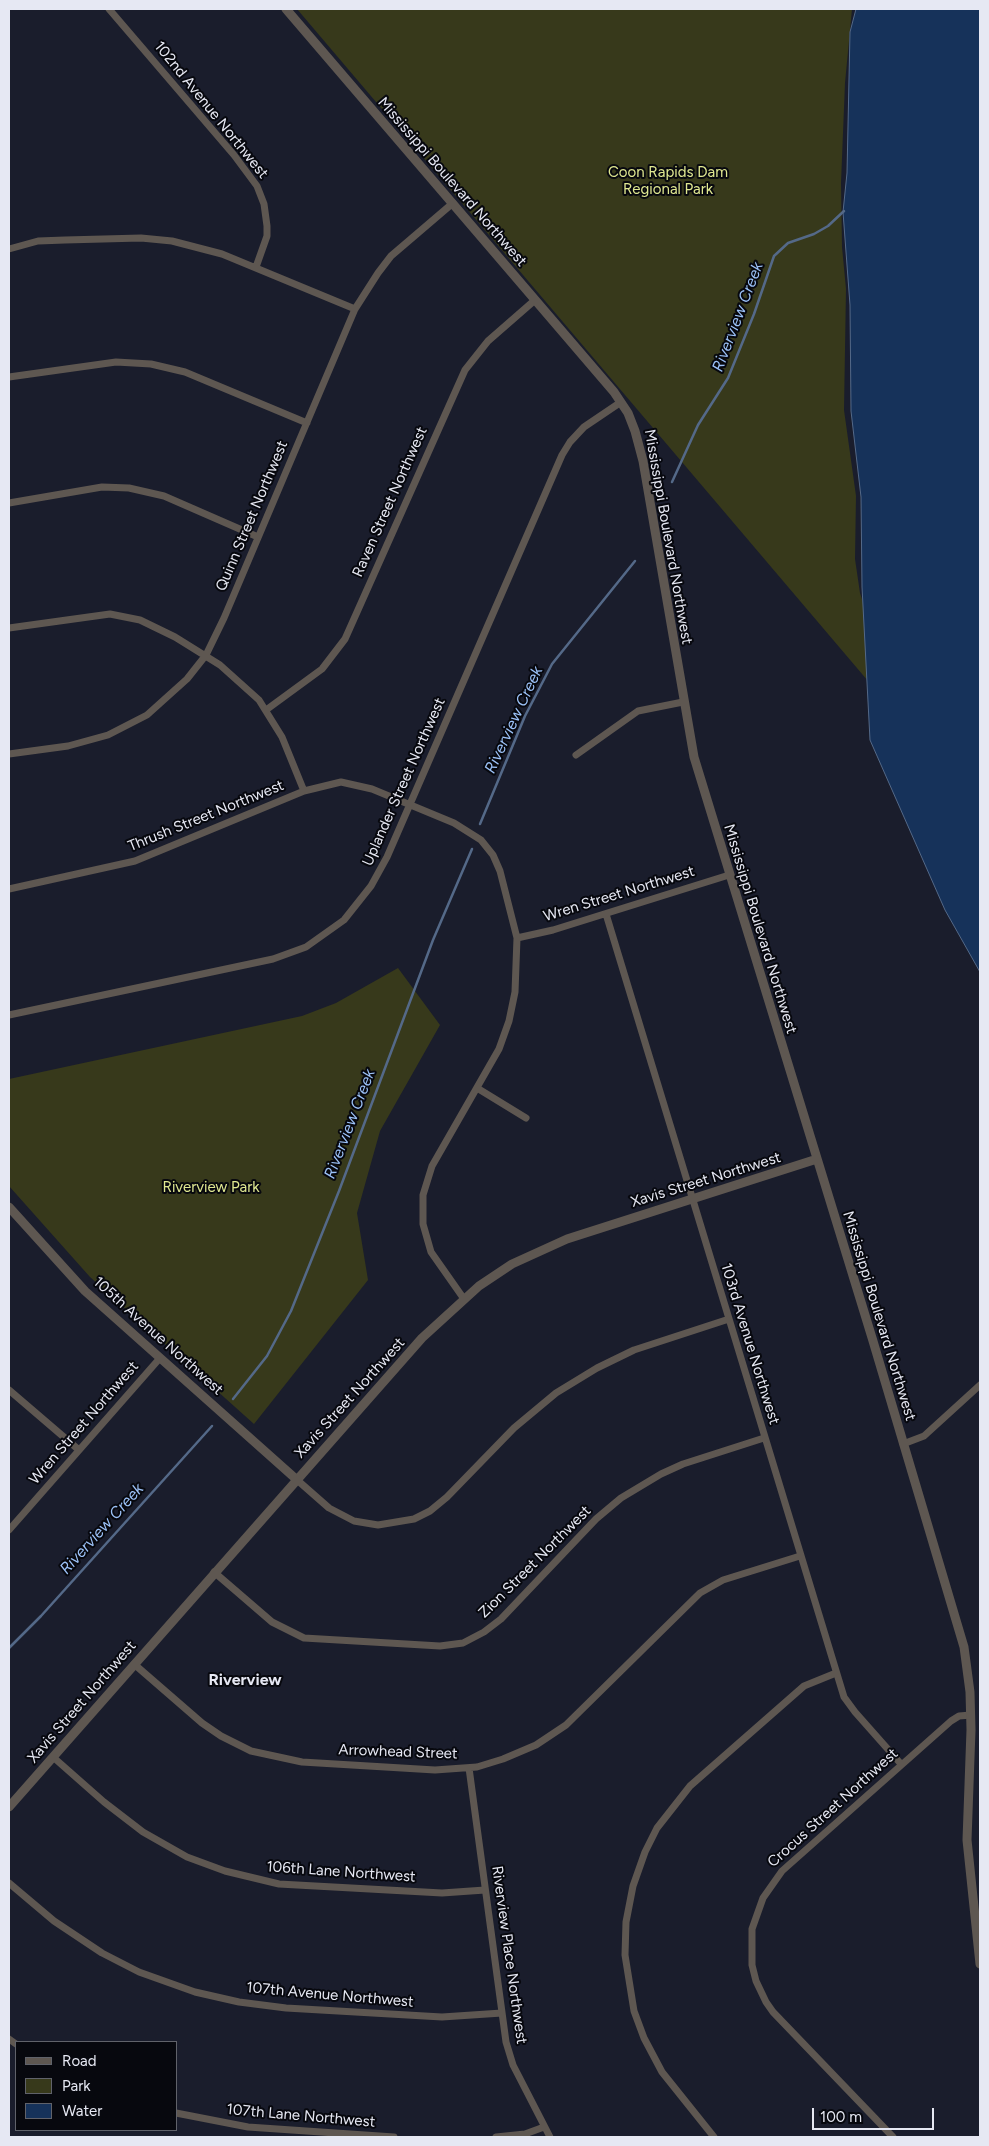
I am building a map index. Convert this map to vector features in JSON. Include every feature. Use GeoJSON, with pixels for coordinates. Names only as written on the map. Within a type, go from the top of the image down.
{"type":"FeatureCollection","features":[{"type":"Feature","properties":{"kind":"street","name":"102nd Avenue Northwest"},"geometry":{"type":"LineString","coordinates":[[109,9],[234,155],[257,186],[264,204],[268,226],[267,236],[256,267]]}},
{"type":"Feature","properties":{"kind":"street","name":"Mississippi Boulevard Northwest"},"geometry":{"type":"LineString","coordinates":[[286,9],[621,402],[631,419],[641,449],[692,752],[964,1647],[971,1715],[967,1829],[980,1964]]}},
{"type":"Feature","properties":{"kind":"street","name":"Quinn Street Northwest"},"geometry":{"type":"LineString","coordinates":[[9,754],[83,743],[108,735],[127,727],[147,715],[188,679],[206,655],[356,309],[391,256],[453,203]]}},
{"type":"Feature","properties":{"kind":"street"},"geometry":{"type":"LineString","coordinates":[[9,249],[52,240],[141,238],[172,242],[207,250],[256,267],[356,309]]}},
{"type":"Feature","properties":{"kind":"street","name":"Raven Street Northwest"},"geometry":{"type":"LineString","coordinates":[[266,710],[322,668],[345,639],[465,370],[488,340],[535,300]]}},
{"type":"Feature","properties":{"kind":"street"},"geometry":{"type":"LineString","coordinates":[[9,377],[116,362],[151,364],[176,369],[204,379],[307,423]]}},
{"type":"Feature","properties":{"kind":"street","name":"Uplander Street Northwest"},"geometry":{"type":"LineString","coordinates":[[9,1015],[273,959],[306,947],[338,926],[366,892],[387,857],[562,455],[570,442],[584,427],[621,402]]}},
{"type":"Feature","properties":{"kind":"street"},"geometry":{"type":"LineString","coordinates":[[9,503],[102,488],[129,488],[164,496],[258,537]]}},
{"type":"Feature","properties":{"kind":"street"},"geometry":{"type":"LineString","coordinates":[[9,628],[110,614],[140,620],[206,655],[247,687],[266,710],[282,736],[304,791]]}},
{"type":"Feature","properties":{"kind":"street"},"geometry":{"type":"LineString","coordinates":[[576,755],[638,711],[684,702]]}},
{"type":"Feature","properties":{"kind":"street","name":"Thrush Street Northwest"},"geometry":{"type":"LineString","coordinates":[[9,889],[135,861],[325,784],[350,783],[372,789],[469,831],[488,848],[500,871],[517,938],[517,971],[509,1022],[499,1049],[432,1166],[423,1195],[424,1224],[431,1252],[464,1299]]}},
{"type":"Feature","properties":{"kind":"street","name":"Wren Street Northwest"},"geometry":{"type":"LineString","coordinates":[[517,938],[606,914],[729,875]]}},
{"type":"Feature","properties":{"kind":"street","name":"103rd Avenue Northwest"},"geometry":{"type":"LineString","coordinates":[[606,914],[836,1673],[849,1705],[901,1764]]}},
{"type":"Feature","properties":{"kind":"street"},"geometry":{"type":"LineString","coordinates":[[477,1088],[526,1118]]}},
{"type":"Feature","properties":{"kind":"street","name":"Xavis Street Northwest"},"geometry":{"type":"LineString","coordinates":[[9,1807],[422,1338],[464,1299],[499,1272],[540,1250],[585,1232],[817,1159]]}},
{"type":"Feature","properties":{"kind":"street","name":"105th Avenue Northwest"},"geometry":{"type":"LineString","coordinates":[[9,1207],[85,1290],[296,1479]]}},
{"type":"Feature","properties":{"kind":"street"},"geometry":{"type":"LineString","coordinates":[[296,1479],[329,1508],[354,1521],[378,1525],[414,1519],[430,1511],[447,1498],[514,1428],[556,1393],[597,1368],[634,1350],[729,1320]]}},
{"type":"Feature","properties":{"kind":"street","name":"Wren Street Northwest"},"geometry":{"type":"LineString","coordinates":[[9,1530],[160,1358]]}},
{"type":"Feature","properties":{"kind":"street"},"geometry":{"type":"LineString","coordinates":[[903,1444],[924,1436],[980,1386]]}},
{"type":"Feature","properties":{"kind":"street"},"geometry":{"type":"LineString","coordinates":[[9,1390],[79,1450]]}},
{"type":"Feature","properties":{"kind":"street","name":"Zion Street Northwest"},"geometry":{"type":"LineString","coordinates":[[214,1572],[272,1622],[304,1638],[440,1646],[463,1644],[484,1632],[501,1619],[596,1518],[621,1498],[661,1474],[683,1464],[764,1438]]}},
{"type":"Feature","properties":{"kind":"street","name":"Arrowhead Street"},"geometry":{"type":"LineString","coordinates":[[134,1664],[211,1730],[251,1751],[302,1762],[435,1770],[485,1766],[519,1753],[547,1739],[561,1729],[609,1684],[685,1606],[707,1589],[723,1580],[800,1556]]}},
{"type":"Feature","properties":{"kind":"street"},"geometry":{"type":"LineString","coordinates":[[714,2137],[662,2072],[644,2038],[634,2011],[625,1955],[626,1922],[633,1886],[645,1852],[657,1828],[690,1786],[804,1686],[836,1673]]}},
{"type":"Feature","properties":{"kind":"street","name":"Crocus Street Northwest"},"geometry":{"type":"LineString","coordinates":[[893,2137],[773,2012],[756,1981],[750,1952],[754,1917],[774,1880],[951,1720],[958,1716],[971,1715]]}},
{"type":"Feature","properties":{"kind":"street","name":"106th Lane Northwest"},"geometry":{"type":"LineString","coordinates":[[52,1757],[104,1802],[143,1832],[187,1857],[225,1871],[263,1881],[296,1885],[442,1893],[485,1890]]}},
{"type":"Feature","properties":{"kind":"street","name":"Riverview Place Northwest"},"geometry":{"type":"LineString","coordinates":[[469,1768],[502,2013],[510,2058],[550,2137]]}},
{"type":"Feature","properties":{"kind":"street","name":"107th Avenue Northwest"},"geometry":{"type":"LineString","coordinates":[[9,1883],[54,1921],[102,1953],[139,1972],[195,1992],[239,2002],[286,2008],[442,2017],[502,2013]]}},
{"type":"Feature","properties":{"kind":"street","name":"107th Lane Northwest"},"geometry":{"type":"LineString","coordinates":[[178,2113],[248,2127],[394,2137]]}},
{"type":"Feature","properties":{"kind":"street"},"geometry":{"type":"LineString","coordinates":[[496,2137],[532,2132],[544,2127]]}},
{"type":"Feature","properties":{"kind":"green space","name":"Coon Rapids Dam Regional Park"},"geometry":{"type":"Polygon","coordinates":[[[297,9],[852,9],[845,83],[841,183],[842,247],[846,289],[844,410],[856,496],[855,559],[860,593],[880,654],[885,701],[297,9]]]}},
{"type":"Feature","properties":{"kind":"green space","name":"Riverview Park"},"geometry":{"type":"Polygon","coordinates":[[[398,968],[440,1025],[380,1131],[357,1213],[368,1280],[254,1424],[90,1277],[9,1186],[9,1079],[302,1016],[336,1003],[398,968]]]}},
{"type":"Feature","properties":{"kind":"water"},"geometry":{"type":"Polygon","coordinates":[[[856,9],[980,9],[980,972],[945,910],[870,740],[862,587],[861,497],[851,411],[850,305],[843,212],[847,173],[850,32],[856,9]]]}},
{"type":"Feature","properties":{"kind":"waterway","name":"Riverview Creek"},"geometry":{"type":"LineString","coordinates":[[672,482],[698,425],[728,378],[754,314],[774,256],[788,243],[814,234],[828,226],[844,211]]}},
{"type":"Feature","properties":{"kind":"waterway","name":"Riverview Creek"},"geometry":{"type":"LineString","coordinates":[[480,824],[525,716],[552,664],[635,561]]}},
{"type":"Feature","properties":{"kind":"waterway","name":"Riverview Creek"},"geometry":{"type":"LineString","coordinates":[[233,1399],[267,1356],[291,1311],[339,1191],[433,940],[472,849]]}},
{"type":"Feature","properties":{"kind":"waterway","name":"Riverview Creek"},"geometry":{"type":"LineString","coordinates":[[9,1648],[41,1616],[212,1426]]}},
{"type":"Feature","properties":{"kind":"district","name":"Riverview"},"geometry":{"type":"Point","coordinates":[245,1680]}}]}
